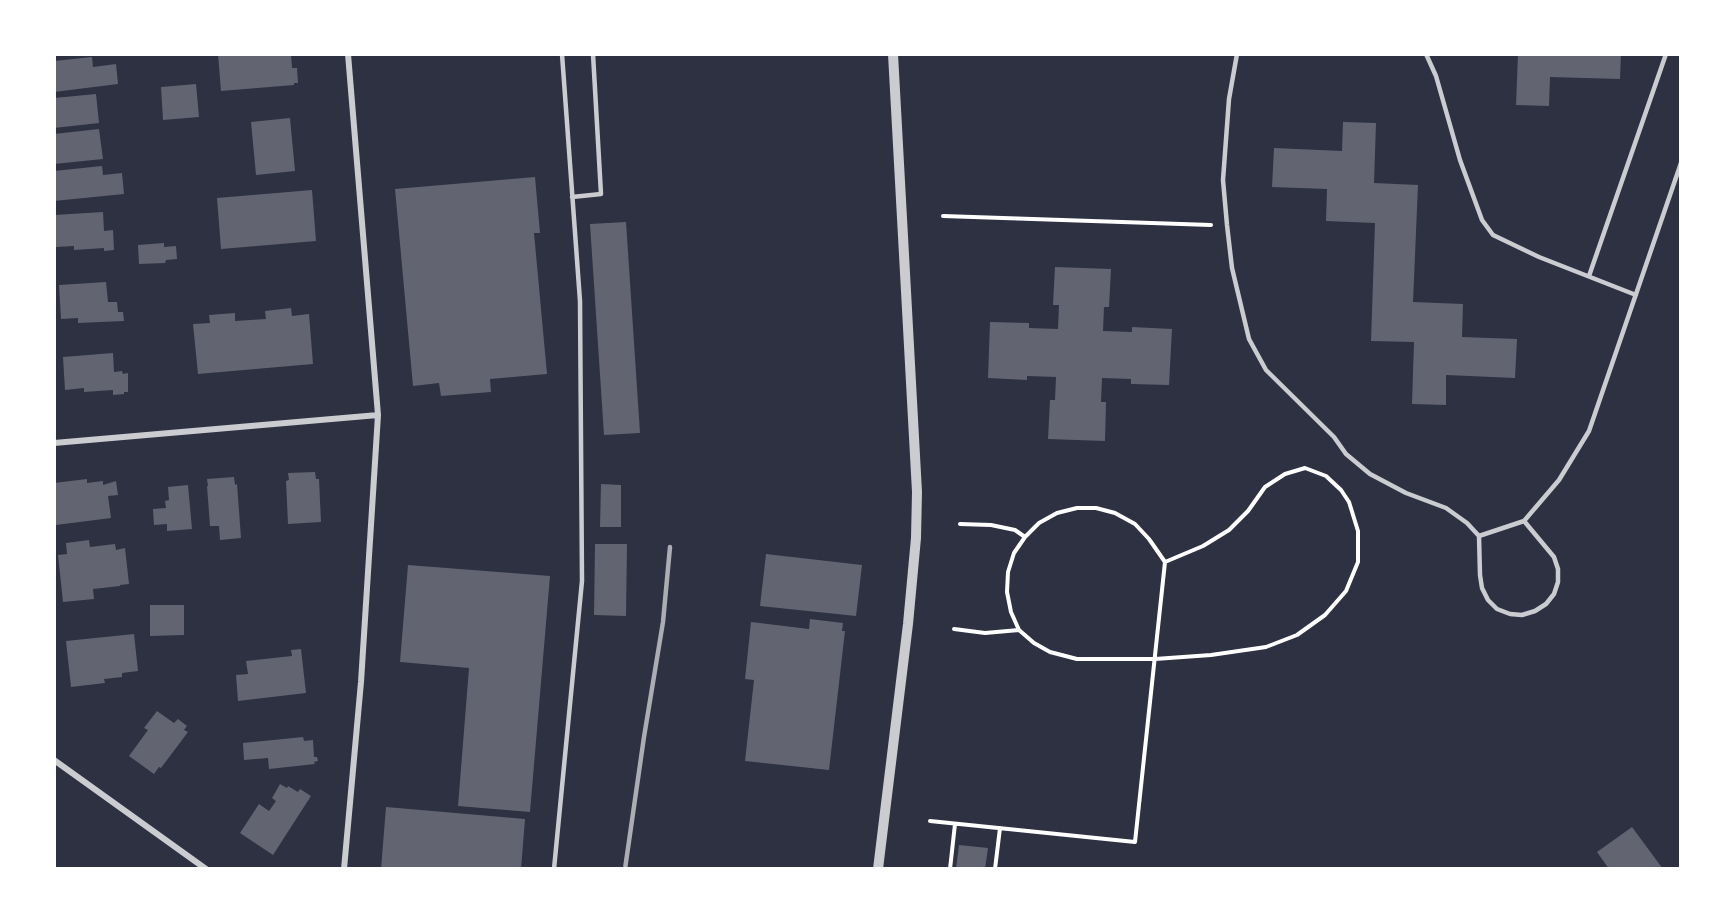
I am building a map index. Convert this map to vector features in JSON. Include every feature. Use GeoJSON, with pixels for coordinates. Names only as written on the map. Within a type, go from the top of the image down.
{"type":"FeatureCollection","features":[{"type":"Feature","properties":{"kind":"street"},"geometry":{"type":"LineString","coordinates":[[344,869],[361,682],[378,415],[348,54]]}},
{"type":"Feature","properties":{"kind":"street"},"geometry":{"type":"LineString","coordinates":[[878,869],[909,624],[917,492],[893,54]]}},
{"type":"Feature","properties":{"kind":"street"},"geometry":{"type":"LineString","coordinates":[[54,443],[378,415]]}},
{"type":"Feature","properties":{"kind":"street"},"geometry":{"type":"LineString","coordinates":[[54,760],[206,869]]}},
{"type":"Feature","properties":{"kind":"lane"},"geometry":{"type":"LineString","coordinates":[[554,869],[582,580],[580,301],[562,54]]}},
{"type":"Feature","properties":{"kind":"lane"},"geometry":{"type":"LineString","coordinates":[[572,197],[601,194],[593,54]]}},
{"type":"Feature","properties":{"kind":"lane"},"geometry":{"type":"LineString","coordinates":[[1237,54],[1229,99],[1223,180],[1227,225],[1232,268],[1248,339],[1266,370],[1334,437],[1346,454],[1370,474],[1406,493],[1446,508],[1467,523],[1479,536],[1482,588],[1488,600],[1497,609],[1509,614],[1522,615],[1546,604],[1554,594],[1558,582],[1558,569],[1554,557],[1524,521]]}},
{"type":"Feature","properties":{"kind":"lane"},"geometry":{"type":"LineString","coordinates":[[1426,54],[1436,76],[1460,160],[1482,220],[1493,235],[1636,295]]}},
{"type":"Feature","properties":{"kind":"lane"},"geometry":{"type":"LineString","coordinates":[[1589,276],[1666,54]]}},
{"type":"Feature","properties":{"kind":"lane"},"geometry":{"type":"LineString","coordinates":[[1479,536],[1524,521],[1559,480],[1589,431],[1681,163]]}},
{"type":"Feature","properties":{"kind":"path"},"geometry":{"type":"LineString","coordinates":[[943,216],[1227,225]]}},
{"type":"Feature","properties":{"kind":"path"},"geometry":{"type":"LineString","coordinates":[[930,821],[1136,842],[1155,659],[1165,562],[1149,538],[1135,525],[1115,513],[1096,508],[1077,508],[1057,513],[1040,523],[1025,537],[1014,553],[1008,572],[1007,592],[1011,612],[1019,630],[1034,643],[1050,652],[1077,658],[1155,659],[1211,654],[1266,647],[1297,636],[1325,615],[1346,591],[1358,562],[1358,531],[1348,501],[1341,490],[1326,476],[1305,468],[1285,474],[1265,487],[1248,511],[1229,530],[1203,546],[1165,562]]}},
{"type":"Feature","properties":{"kind":"path"},"geometry":{"type":"LineString","coordinates":[[960,524],[991,525],[1015,530],[1025,537]]}},
{"type":"Feature","properties":{"kind":"path"},"geometry":{"type":"LineString","coordinates":[[954,629],[985,633],[1019,630]]}},
{"type":"Feature","properties":{"kind":"path"},"geometry":{"type":"LineString","coordinates":[[950,869],[955,824]]}},
{"type":"Feature","properties":{"kind":"path"},"geometry":{"type":"LineString","coordinates":[[995,869],[1000,828]]}},
{"type":"Feature","properties":{"kind":"building"},"geometry":{"type":"Polygon","coordinates":[[[218,54],[291,54],[292,68],[297,68],[298,83],[221,91],[218,54]]]}},
{"type":"Feature","properties":{"kind":"building"},"geometry":{"type":"Polygon","coordinates":[[[1518,54],[1621,54],[1620,79],[1550,77],[1549,106],[1516,105],[1518,54]]]}},
{"type":"Feature","properties":{"kind":"building"},"geometry":{"type":"Polygon","coordinates":[[[92,57],[93,67],[116,64],[118,84],[54,92],[54,61],[92,57]]]}},
{"type":"Feature","properties":{"kind":"building"},"geometry":{"type":"Polygon","coordinates":[[[196,84],[199,117],[163,120],[161,87],[196,84]]]}},
{"type":"Feature","properties":{"kind":"building"},"geometry":{"type":"Polygon","coordinates":[[[96,94],[99,123],[54,128],[54,98],[96,94]]]}},
{"type":"Feature","properties":{"kind":"building"},"geometry":{"type":"Polygon","coordinates":[[[290,118],[295,171],[256,175],[251,122],[290,118]]]}},
{"type":"Feature","properties":{"kind":"building"},"geometry":{"type":"Polygon","coordinates":[[[1343,122],[1376,123],[1374,183],[1418,185],[1413,302],[1463,304],[1462,337],[1517,339],[1515,378],[1446,375],[1446,405],[1412,404],[1414,342],[1371,341],[1375,223],[1326,221],[1327,189],[1272,187],[1274,148],[1342,151],[1343,122]]]}},
{"type":"Feature","properties":{"kind":"building"},"geometry":{"type":"Polygon","coordinates":[[[99,129],[103,159],[54,164],[54,134],[99,129]]]}},
{"type":"Feature","properties":{"kind":"building"},"geometry":{"type":"Polygon","coordinates":[[[102,166],[103,175],[122,173],[124,194],[54,201],[54,171],[102,166]]]}},
{"type":"Feature","properties":{"kind":"building"},"geometry":{"type":"Polygon","coordinates":[[[535,177],[540,233],[534,233],[547,374],[490,379],[491,392],[441,396],[439,383],[413,386],[395,189],[535,177]]]}},
{"type":"Feature","properties":{"kind":"building"},"geometry":{"type":"Polygon","coordinates":[[[312,190],[316,241],[221,249],[217,198],[312,190]]]}},
{"type":"Feature","properties":{"kind":"building"},"geometry":{"type":"Polygon","coordinates":[[[103,212],[104,231],[113,230],[114,250],[104,251],[104,248],[74,250],[74,246],[56,247],[54,215],[103,212]]]}},
{"type":"Feature","properties":{"kind":"building"},"geometry":{"type":"Polygon","coordinates":[[[626,222],[640,433],[604,435],[590,224],[626,222]]]}},
{"type":"Feature","properties":{"kind":"building"},"geometry":{"type":"Polygon","coordinates":[[[164,243],[164,247],[176,246],[177,259],[166,260],[165,263],[139,264],[138,245],[164,243]]]}},
{"type":"Feature","properties":{"kind":"building"},"geometry":{"type":"Polygon","coordinates":[[[1055,267],[1111,269],[1109,307],[1104,307],[1103,331],[1132,332],[1132,327],[1172,329],[1169,385],[1131,384],[1131,379],[1102,378],[1101,402],[1106,402],[1105,441],[1048,439],[1050,400],[1055,400],[1056,377],[1027,376],[1027,380],[988,378],[990,322],[1029,323],[1029,328],[1058,329],[1059,305],[1053,305],[1055,267]]]}},
{"type":"Feature","properties":{"kind":"building"},"geometry":{"type":"Polygon","coordinates":[[[106,282],[108,302],[117,302],[118,312],[123,312],[124,321],[78,323],[78,318],[61,319],[59,285],[106,282]]]}},
{"type":"Feature","properties":{"kind":"building"},"geometry":{"type":"Polygon","coordinates":[[[291,308],[292,316],[309,314],[313,364],[198,374],[193,324],[210,323],[209,315],[235,313],[235,321],[266,319],[265,311],[291,308]]]}},
{"type":"Feature","properties":{"kind":"building"},"geometry":{"type":"Polygon","coordinates":[[[113,353],[114,372],[128,373],[128,392],[113,395],[113,390],[84,392],[84,388],[65,390],[63,357],[113,353]]]}},
{"type":"Feature","properties":{"kind":"building"},"geometry":{"type":"Polygon","coordinates":[[[315,472],[316,479],[319,479],[321,522],[288,524],[286,481],[289,480],[288,473],[315,472]]]}},
{"type":"Feature","properties":{"kind":"building"},"geometry":{"type":"Polygon","coordinates":[[[234,477],[235,485],[237,484],[241,538],[220,540],[219,526],[210,526],[207,479],[234,477]]]}},
{"type":"Feature","properties":{"kind":"building"},"geometry":{"type":"Polygon","coordinates":[[[87,479],[87,483],[103,481],[103,485],[116,481],[118,495],[108,496],[111,518],[56,525],[54,483],[87,479]]]}},
{"type":"Feature","properties":{"kind":"building"},"geometry":{"type":"Polygon","coordinates":[[[601,484],[621,485],[621,527],[600,527],[601,484]]]}},
{"type":"Feature","properties":{"kind":"building"},"geometry":{"type":"Polygon","coordinates":[[[188,485],[192,529],[167,531],[167,524],[154,525],[153,509],[166,508],[165,501],[169,500],[168,487],[188,485]]]}},
{"type":"Feature","properties":{"kind":"building"},"geometry":{"type":"Polygon","coordinates":[[[89,540],[90,547],[115,544],[116,550],[125,548],[129,584],[93,589],[94,599],[63,602],[58,555],[67,554],[66,543],[89,540]]]}},
{"type":"Feature","properties":{"kind":"building"},"geometry":{"type":"Polygon","coordinates":[[[595,544],[627,544],[626,616],[594,615],[595,544]]]}},
{"type":"Feature","properties":{"kind":"building"},"geometry":{"type":"Polygon","coordinates":[[[766,554],[862,565],[856,616],[760,606],[766,554]]]}},
{"type":"Feature","properties":{"kind":"building"},"geometry":{"type":"Polygon","coordinates":[[[408,565],[550,576],[530,812],[458,806],[469,668],[400,662],[408,565]]]}},
{"type":"Feature","properties":{"kind":"building"},"geometry":{"type":"Polygon","coordinates":[[[150,605],[184,605],[184,635],[150,636],[150,605]]]}},
{"type":"Feature","properties":{"kind":"building"},"geometry":{"type":"Polygon","coordinates":[[[810,619],[843,623],[842,631],[845,631],[829,770],[745,761],[754,680],[745,679],[751,622],[809,629],[810,619]]]}},
{"type":"Feature","properties":{"kind":"building"},"geometry":{"type":"Polygon","coordinates":[[[134,634],[138,671],[122,673],[122,677],[104,679],[105,683],[71,687],[66,641],[134,634]]]}},
{"type":"Feature","properties":{"kind":"building"},"geometry":{"type":"Polygon","coordinates":[[[301,649],[306,693],[238,701],[236,675],[248,674],[246,661],[292,656],[291,650],[301,649]]]}},
{"type":"Feature","properties":{"kind":"building"},"geometry":{"type":"Polygon","coordinates":[[[157,711],[174,723],[178,719],[187,726],[184,730],[188,732],[154,774],[129,756],[148,730],[144,728],[157,711]]]}},
{"type":"Feature","properties":{"kind":"building"},"geometry":{"type":"Polygon","coordinates":[[[303,737],[304,741],[313,740],[314,757],[317,757],[318,761],[314,762],[315,764],[269,769],[268,758],[244,760],[243,743],[303,737]]]}},
{"type":"Feature","properties":{"kind":"building"},"geometry":{"type":"Polygon","coordinates":[[[280,784],[298,792],[300,789],[311,796],[273,855],[240,833],[259,804],[269,811],[276,801],[272,798],[280,784]]]}},
{"type":"Feature","properties":{"kind":"building"},"geometry":{"type":"Polygon","coordinates":[[[386,807],[525,819],[521,869],[381,869],[386,807]]]}},
{"type":"Feature","properties":{"kind":"building"},"geometry":{"type":"Polygon","coordinates":[[[1632,827],[1663,869],[1609,869],[1597,852],[1632,827]]]}},
{"type":"Feature","properties":{"kind":"building"},"geometry":{"type":"Polygon","coordinates":[[[959,845],[988,848],[985,869],[956,869],[959,845]]]}},
{"type":"Feature","properties":{"kind":"railway"},"geometry":{"type":"LineString","coordinates":[[625,869],[663,622],[670,547]]}}]}
